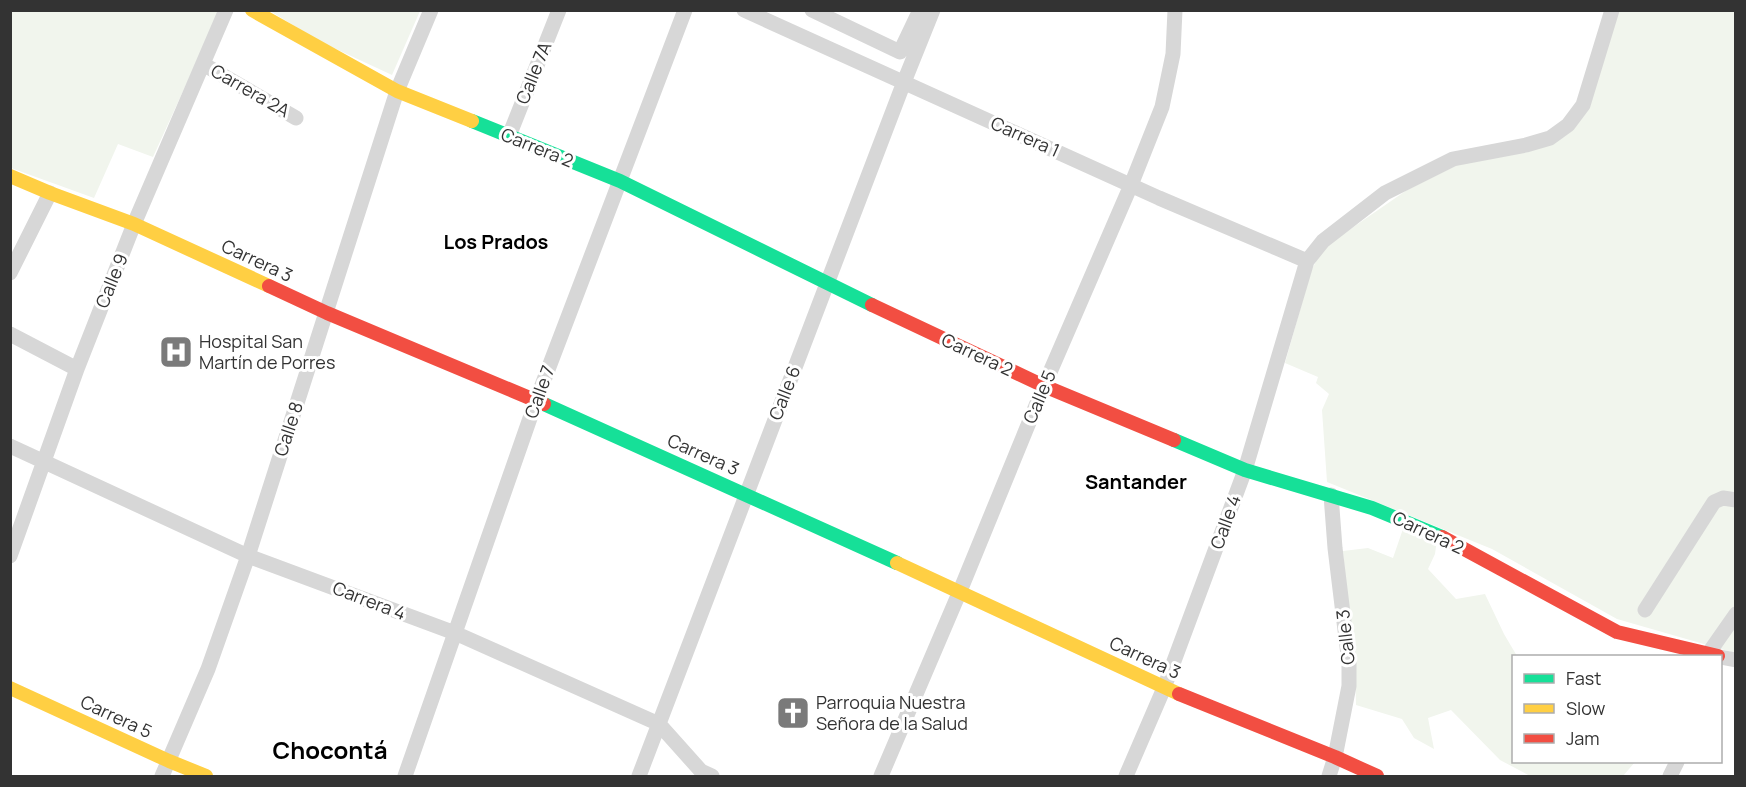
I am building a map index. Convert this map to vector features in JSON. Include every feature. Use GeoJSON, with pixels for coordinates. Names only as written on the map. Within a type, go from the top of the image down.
{"type":"FeatureCollection","features":[{"type":"Feature","properties":{"kind":"street","name":"Calle 9"},"geometry":{"type":"LineString","coordinates":[[10,556],[77,369],[134,224],[226,10]]}},
{"type":"Feature","properties":{"kind":"street","name":"Carrera 2"},"geometry":{"type":"LineString","coordinates":[[252,10],[397,91],[620,181],[827,284],[1044,386],[1245,470],[1372,508],[1437,534],[1617,632],[1709,655]]}},
{"type":"Feature","properties":{"kind":"street","name":"Calle 8"},"geometry":{"type":"LineString","coordinates":[[162,777],[208,669],[248,556],[397,91],[431,10]]}},
{"type":"Feature","properties":{"kind":"street","name":"Calle 7A"},"geometry":{"type":"LineString","coordinates":[[509,136],[559,10]]}},
{"type":"Feature","properties":{"kind":"street","name":"Calle 7"},"geometry":{"type":"LineString","coordinates":[[405,777],[536,401],[685,10]]}},
{"type":"Feature","properties":{"kind":"street","name":"Carrera 1"},"geometry":{"type":"LineString","coordinates":[[744,10],[1131,185],[1307,261]]}},
{"type":"Feature","properties":{"kind":"street"},"geometry":{"type":"LineString","coordinates":[[812,10],[900,51],[920,10]]}},
{"type":"Feature","properties":{"kind":"street","name":"Calle 6"},"geometry":{"type":"LineString","coordinates":[[639,777],[933,10]]}},
{"type":"Feature","properties":{"kind":"street","name":"Calle 5"},"geometry":{"type":"LineString","coordinates":[[881,777],[1162,107],[1173,54],[1175,10]]}},
{"type":"Feature","properties":{"kind":"street"},"geometry":{"type":"LineString","coordinates":[[1307,261],[1323,241],[1385,193],[1453,159],[1550,138],[1568,125],[1583,105],[1612,10]]}},
{"type":"Feature","properties":{"kind":"street","name":"Carrera 2A"},"geometry":{"type":"LineString","coordinates":[[203,64],[296,117]]}},
{"type":"Feature","properties":{"kind":"street","name":"Carrera 3"},"geometry":{"type":"LineString","coordinates":[[10,176],[134,224],[327,314],[536,401],[747,494],[960,591],[1164,688],[1335,757],[1377,777]]}},
{"type":"Feature","properties":{"kind":"street"},"geometry":{"type":"LineString","coordinates":[[12,266],[50,193]]}},
{"type":"Feature","properties":{"kind":"street","name":"Calle 4"},"geometry":{"type":"LineString","coordinates":[[1126,777],[1164,688],[1245,470],[1307,261]]}},
{"type":"Feature","properties":{"kind":"street"},"geometry":{"type":"LineString","coordinates":[[10,334],[77,369]]}},
{"type":"Feature","properties":{"kind":"street","name":"Carrera 4"},"geometry":{"type":"LineString","coordinates":[[10,446],[248,556],[455,633],[659,724],[701,771],[712,777]]}},
{"type":"Feature","properties":{"kind":"street","name":"Calle 3"},"geometry":{"type":"LineString","coordinates":[[1329,777],[1349,686],[1350,663],[1335,548],[1331,495]]}},
{"type":"Feature","properties":{"kind":"street"},"geometry":{"type":"LineString","coordinates":[[1644,610],[1714,502],[1723,498],[1736,500]]}},
{"type":"Feature","properties":{"kind":"street"},"geometry":{"type":"LineString","coordinates":[[1722,655],[1736,614]]}},
{"type":"Feature","properties":{"kind":"street","name":"Carrera 5"},"geometry":{"type":"LineString","coordinates":[[10,688],[206,777]]}},
{"type":"Feature","properties":{"kind":"street"},"geometry":{"type":"LineString","coordinates":[[1670,777],[1677,763]]}},
{"type":"Feature","properties":{"kind":"shaded area"},"geometry":{"type":"Polygon","coordinates":[[[220,10],[153,157],[118,144],[94,198],[11,168],[10,11],[220,10]]]}},
{"type":"Feature","properties":{"kind":"shaded area"},"geometry":{"type":"Polygon","coordinates":[[[270,11],[420,11],[392,75],[321,42],[270,11]]]}},
{"type":"Feature","properties":{"kind":"shaded area"},"geometry":{"type":"Polygon","coordinates":[[[1735,11],[1735,653],[1617,619],[1492,549],[1327,482],[1322,410],[1329,394],[1316,383],[1318,377],[1285,363],[1311,271],[1323,248],[1436,170],[1528,145],[1578,117],[1613,12],[1735,11]]]}},
{"type":"Feature","properties":{"kind":"shaded area"},"geometry":{"type":"Polygon","coordinates":[[[1404,526],[1437,539],[1435,554],[1428,569],[1456,599],[1485,594],[1516,655],[1512,655],[1512,763],[1634,763],[1623,776],[1530,776],[1500,760],[1451,710],[1428,718],[1434,749],[1414,738],[1402,719],[1356,705],[1353,648],[1343,551],[1368,548],[1393,558],[1404,526]]]}},
{"type":"Feature","properties":{"kind":"traffic: fast"},"geometry":{"type":"LineString","coordinates":[[472,121],[620,181],[872,305]]}},
{"type":"Feature","properties":{"kind":"traffic: fast"},"geometry":{"type":"LineString","coordinates":[[544,404],[897,563]]}},
{"type":"Feature","properties":{"kind":"traffic: fast"},"geometry":{"type":"LineString","coordinates":[[1174,440],[1245,470],[1372,508],[1442,537]]}},
{"type":"Feature","properties":{"kind":"traffic: slow"},"geometry":{"type":"LineString","coordinates":[[252,10],[397,91],[472,121]]}},
{"type":"Feature","properties":{"kind":"traffic: slow"},"geometry":{"type":"LineString","coordinates":[[10,176],[134,224],[269,286]]}},
{"type":"Feature","properties":{"kind":"traffic: slow"},"geometry":{"type":"LineString","coordinates":[[897,563],[1179,694]]}},
{"type":"Feature","properties":{"kind":"traffic: slow"},"geometry":{"type":"LineString","coordinates":[[10,688],[206,776]]}},
{"type":"Feature","properties":{"kind":"traffic: jam"},"geometry":{"type":"LineString","coordinates":[[269,286],[327,313],[544,404]]}},
{"type":"Feature","properties":{"kind":"traffic: jam"},"geometry":{"type":"LineString","coordinates":[[872,305],[1044,386],[1174,440]]}},
{"type":"Feature","properties":{"kind":"traffic: jam"},"geometry":{"type":"LineString","coordinates":[[1442,537],[1617,632],[1714,655]]}},
{"type":"Feature","properties":{"kind":"traffic: jam"},"geometry":{"type":"LineString","coordinates":[[1179,694],[1377,776]]}},
{"type":"Feature","properties":{"kind":"place","name":"Hospital San Martín de Porres"},"geometry":{"type":"Point","coordinates":[176,352]}},
{"type":"Feature","properties":{"kind":"place","name":"Parroquia Nuestra Señora de la Salud"},"geometry":{"type":"Point","coordinates":[793,713]}},
{"type":"Feature","properties":{"kind":"district","name":"Los Prados"},"geometry":{"type":"Point","coordinates":[496,242]}},
{"type":"Feature","properties":{"kind":"district","name":"Santander"},"geometry":{"type":"Point","coordinates":[1136,482]}},
{"type":"Feature","properties":{"kind":"district","name":"Chocontá"},"geometry":{"type":"Point","coordinates":[330,751]}}]}
